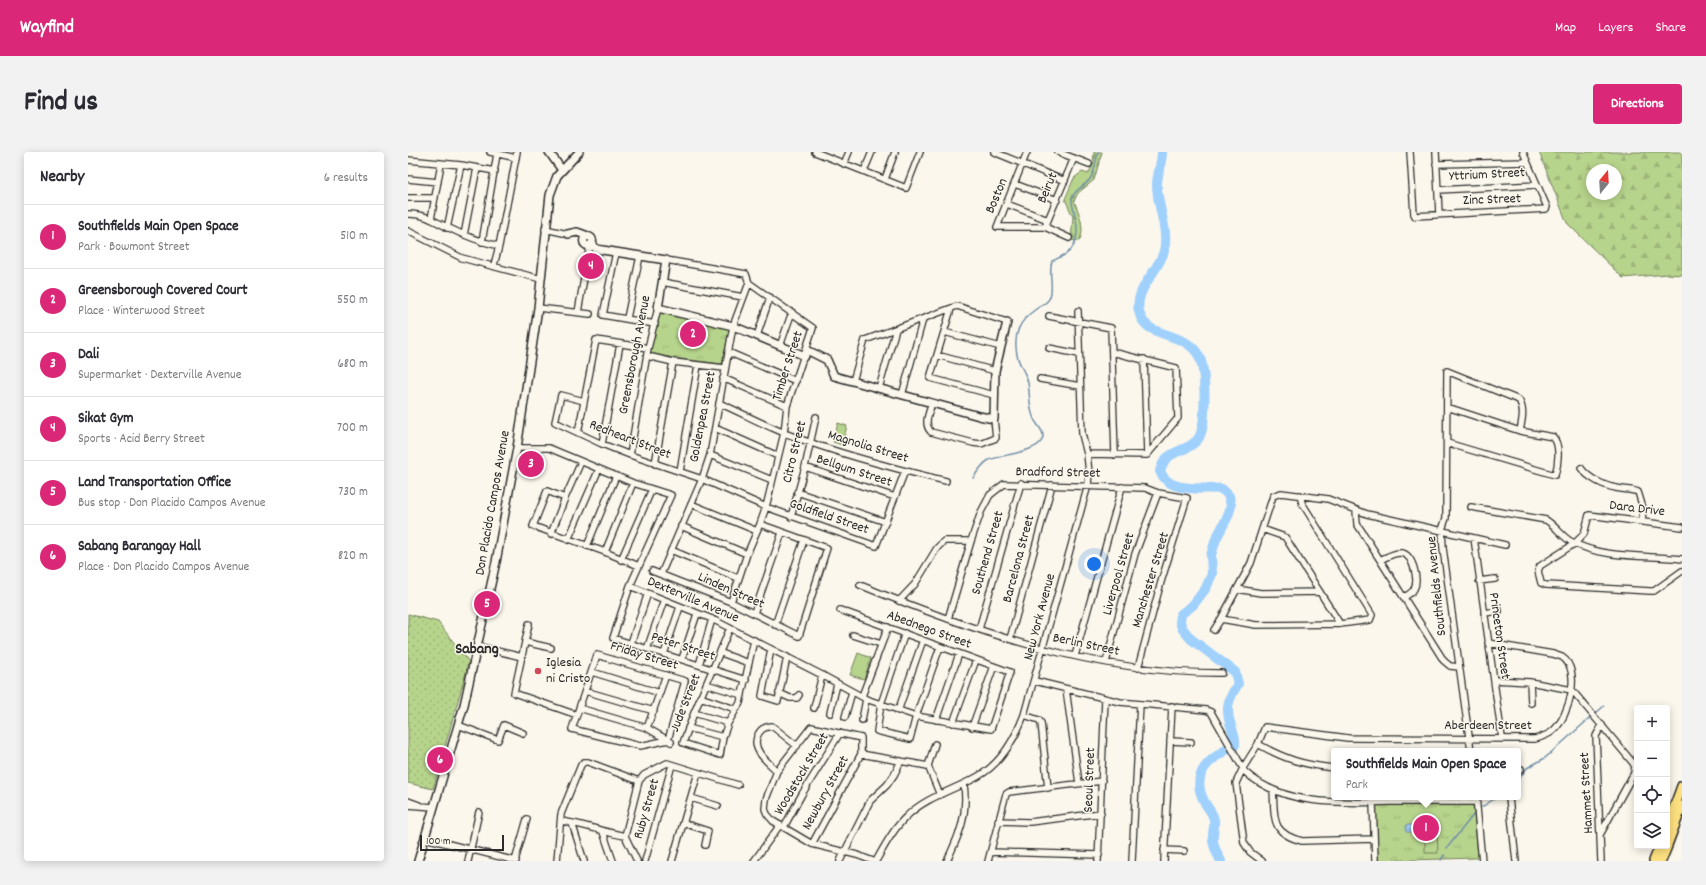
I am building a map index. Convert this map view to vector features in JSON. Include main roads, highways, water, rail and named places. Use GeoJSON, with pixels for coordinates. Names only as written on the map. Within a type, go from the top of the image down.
{"type":"FeatureCollection","features":[{"type":"Feature","properties":{"kind":"highway"},"geometry":{"type":"LineString","coordinates":[[1670,818],[1682,786]]}},
{"type":"Feature","properties":{"kind":"highway"},"geometry":{"type":"LineString","coordinates":[[1670,838],[1682,806]]}},
{"type":"Feature","properties":{"kind":"highway"},"geometry":{"type":"LineString","coordinates":[[1654,861],[1659,849]]}},
{"type":"Feature","properties":{"kind":"highway"},"geometry":{"type":"LineString","coordinates":[[1661,861],[1666,849]]}},
{"type":"Feature","properties":{"kind":"main road"},"geometry":{"type":"LineString","coordinates":[[549,152],[562,170]]}},
{"type":"Feature","properties":{"kind":"main road","name":"Don Placido Campos Avenue"},"geometry":{"type":"LineString","coordinates":[[418,861],[458,725],[496,562],[517,448],[538,308],[545,229],[551,190],[554,181],[562,170],[579,152]]}},
{"type":"Feature","properties":{"kind":"main road","name":"Timber Street"},"geometry":{"type":"LineString","coordinates":[[568,234],[577,232],[596,249],[666,260]]}},
{"type":"Feature","properties":{"kind":"main road","name":"Greensborough Avenue"},"geometry":{"type":"LineString","coordinates":[[666,260],[658,308],[733,326],[780,346],[827,360],[834,376],[979,416],[994,418],[995,371],[1008,322]]}},
{"type":"Feature","properties":{"kind":"water"},"geometry":{"type":"Polygon","coordinates":[[[1406,825],[1421,825],[1421,832],[1406,832],[1406,825]]]}},
{"type":"Feature","properties":{"kind":"waterway"},"geometry":{"type":"LineString","coordinates":[[973,478],[982,465],[987,461],[1026,450],[1039,444],[1042,440],[1043,434],[1031,411],[1027,379],[1017,355],[1017,334],[1021,323],[1025,318],[1046,303],[1050,297],[1052,261],[1066,254],[1074,245],[1077,228],[1072,198],[1092,176],[1098,152]]}},
{"type":"Feature","properties":{"kind":"waterway"},"geometry":{"type":"LineString","coordinates":[[1162,152],[1157,185],[1165,234],[1164,251],[1140,295],[1138,303],[1139,311],[1142,320],[1148,326],[1156,331],[1184,342],[1199,356],[1203,373],[1204,411],[1201,433],[1198,439],[1191,446],[1168,457],[1164,461],[1160,471],[1164,478],[1178,486],[1187,488],[1222,489],[1229,496],[1231,506],[1228,516],[1216,539],[1211,555],[1212,574],[1206,588],[1193,605],[1181,614],[1180,622],[1182,628],[1191,639],[1235,672],[1238,684],[1228,704],[1229,720],[1235,738],[1235,745],[1211,760],[1201,774],[1199,782],[1200,791],[1213,817],[1213,841],[1216,852],[1221,861]]}},
{"type":"Feature","properties":{"kind":"waterway"},"geometry":{"type":"LineString","coordinates":[[1596,713],[1604,706]]}},
{"type":"Feature","properties":{"kind":"waterway"},"geometry":{"type":"LineString","coordinates":[[1521,776],[1527,768],[1545,758],[1590,718]]}},
{"type":"Feature","properties":{"kind":"waterway"},"geometry":{"type":"LineString","coordinates":[[1482,807],[1492,800]]}},
{"type":"Feature","properties":{"kind":"waterway"},"geometry":{"type":"LineString","coordinates":[[1447,848],[1474,814]]}},
{"type":"Feature","properties":{"kind":"waterway"},"geometry":{"type":"LineString","coordinates":[[1441,860],[1444,855]]}},
{"type":"Feature","properties":{"kind":"place","name":"Sikat Gym"},"geometry":{"type":"Point","coordinates":[591,266]}},
{"type":"Feature","properties":{"kind":"place","name":"Greensborough Covered Court"},"geometry":{"type":"Point","coordinates":[693,334]}},
{"type":"Feature","properties":{"kind":"place","name":"Dali"},"geometry":{"type":"Point","coordinates":[531,464]}},
{"type":"Feature","properties":{"kind":"place","name":"Land Transportation Office"},"geometry":{"type":"Point","coordinates":[487,604]}},
{"type":"Feature","properties":{"kind":"place","name":"Iglesia ni Cristo"},"geometry":{"type":"Point","coordinates":[538,671]}},
{"type":"Feature","properties":{"kind":"place","name":"Sabang Barangay Hall"},"geometry":{"type":"Point","coordinates":[440,760]}},
{"type":"Feature","properties":{"kind":"place","name":"Southfields Main Open Space"},"geometry":{"type":"Point","coordinates":[1426,828]}},
{"type":"Feature","properties":{"kind":"district","name":"Sabang"},"geometry":{"type":"Point","coordinates":[477,649]}}]}
